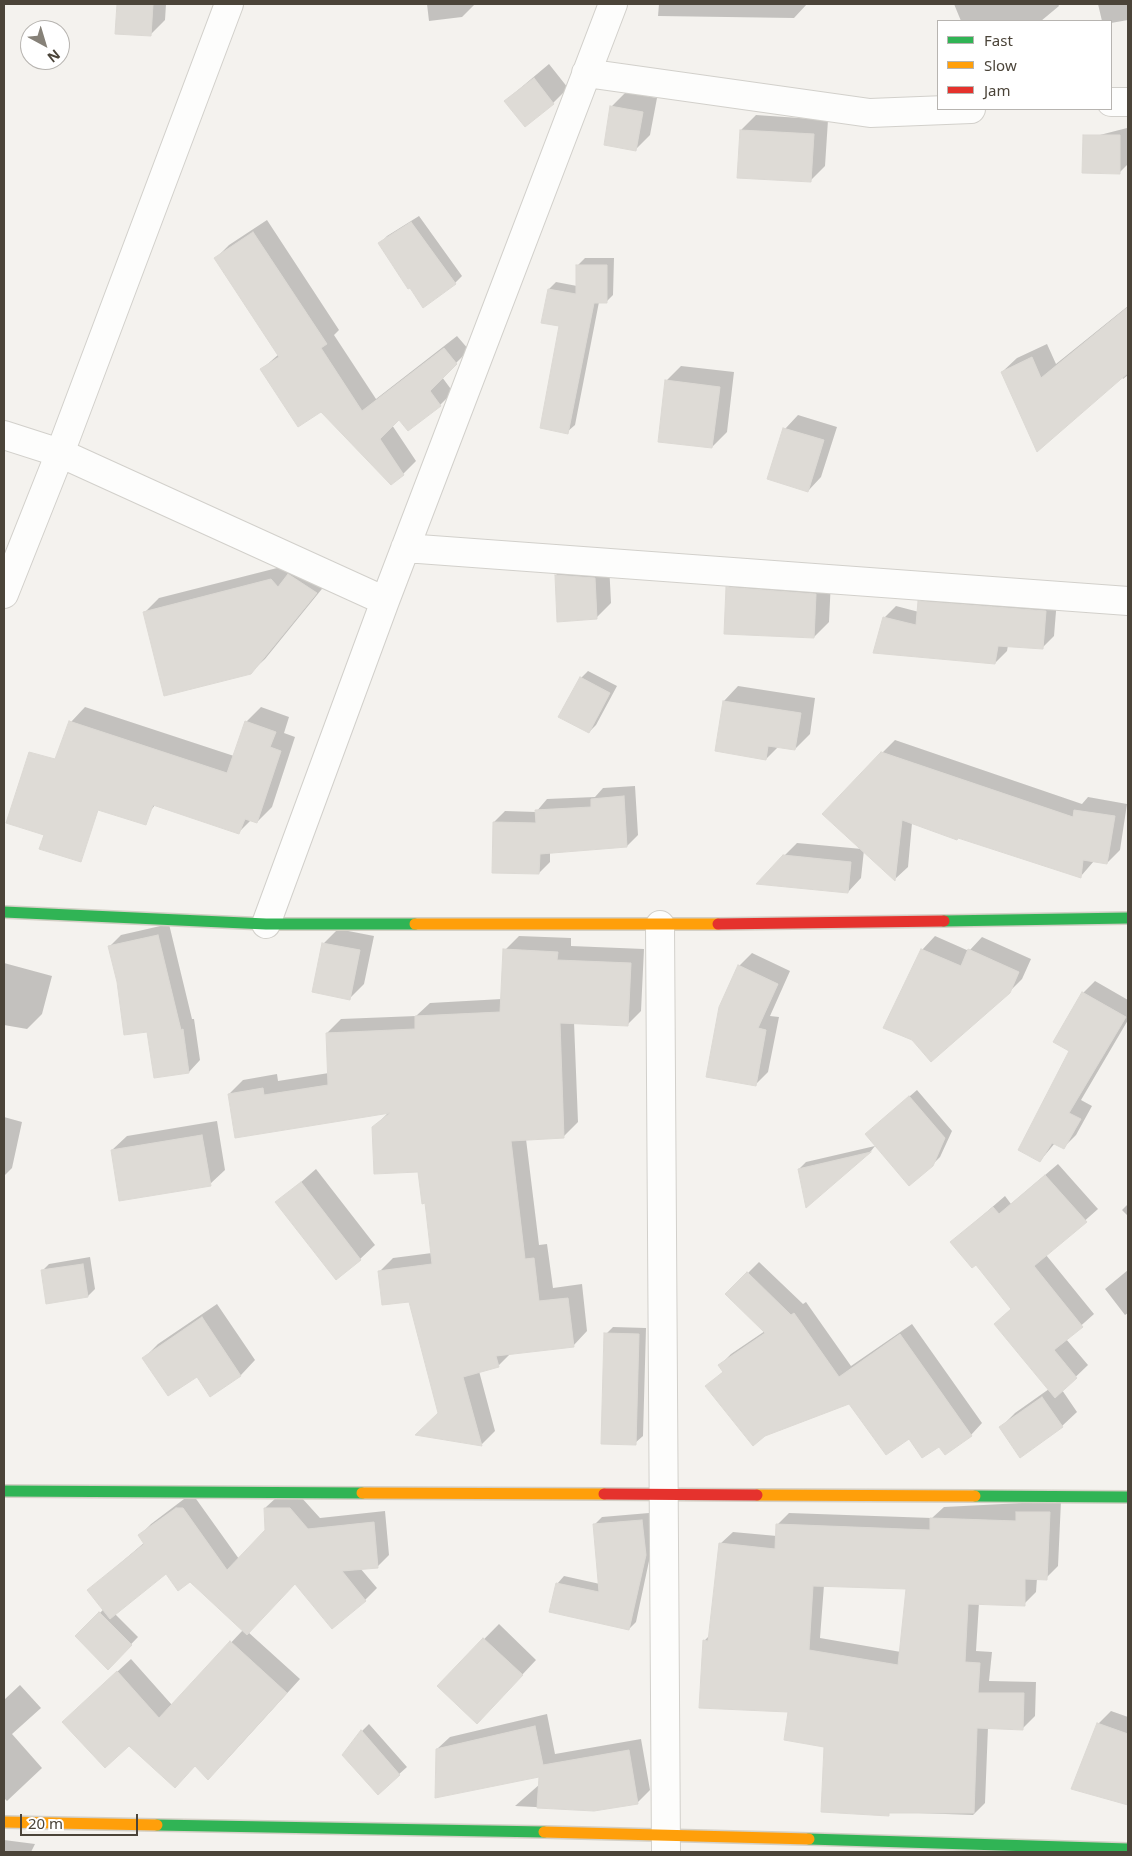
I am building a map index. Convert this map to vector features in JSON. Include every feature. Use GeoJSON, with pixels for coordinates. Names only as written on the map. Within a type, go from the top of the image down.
{"type":"FeatureCollection","features":[{"type":"Feature","properties":{"kind":"street"},"geometry":{"type":"LineString","coordinates":[[4,594],[60,453],[229,4]]}},
{"type":"Feature","properties":{"kind":"street"},"geometry":{"type":"LineString","coordinates":[[266,924],[385,601],[612,4]]}},
{"type":"Feature","properties":{"kind":"street"},"geometry":{"type":"LineString","coordinates":[[586,73],[870,113],[946,110]]}},
{"type":"Feature","properties":{"kind":"street"},"geometry":{"type":"LineString","coordinates":[[1112,102],[1128,102]]}},
{"type":"Feature","properties":{"kind":"street"},"geometry":{"type":"LineString","coordinates":[[4,435],[60,453],[385,601]]}},
{"type":"Feature","properties":{"kind":"street"},"geometry":{"type":"LineString","coordinates":[[406,548],[1128,601]]}},
{"type":"Feature","properties":{"kind":"street"},"geometry":{"type":"LineString","coordinates":[[4,912],[266,924],[660,925],[1128,918]]}},
{"type":"Feature","properties":{"kind":"street"},"geometry":{"type":"LineString","coordinates":[[660,925],[666,1843]]}},
{"type":"Feature","properties":{"kind":"street"},"geometry":{"type":"LineString","coordinates":[[4,1491],[1128,1497]]}},
{"type":"Feature","properties":{"kind":"street"},"geometry":{"type":"LineString","coordinates":[[4,1822],[666,1843],[1128,1849]]}},
{"type":"Feature","properties":{"kind":"building"},"geometry":{"type":"Polygon","coordinates":[[[117,4],[153,4],[151,36],[115,34],[117,4]]]}},
{"type":"Feature","properties":{"kind":"building"},"geometry":{"type":"Polygon","coordinates":[[[534,78],[554,104],[525,127],[504,101],[534,78]]]}},
{"type":"Feature","properties":{"kind":"building"},"geometry":{"type":"Polygon","coordinates":[[[610,106],[643,112],[636,151],[604,145],[610,106]]]}},
{"type":"Feature","properties":{"kind":"building"},"geometry":{"type":"Polygon","coordinates":[[[740,130],[814,134],[811,182],[737,178],[740,130]]]}},
{"type":"Feature","properties":{"kind":"building"},"geometry":{"type":"Polygon","coordinates":[[[1083,135],[1120,135],[1120,174],[1082,173],[1083,135]]]}},
{"type":"Feature","properties":{"kind":"building"},"geometry":{"type":"Polygon","coordinates":[[[411,222],[456,284],[423,308],[410,288],[408,289],[378,243],[411,222]]]}},
{"type":"Feature","properties":{"kind":"building"},"geometry":{"type":"Polygon","coordinates":[[[253,232],[327,344],[321,348],[362,411],[444,348],[457,364],[430,391],[441,406],[408,431],[399,420],[380,439],[404,475],[391,485],[321,412],[298,427],[260,369],[279,357],[214,258],[253,232]]]}},
{"type":"Feature","properties":{"kind":"building"},"geometry":{"type":"Polygon","coordinates":[[[576,265],[607,265],[607,303],[594,303],[568,434],[540,428],[559,326],[541,323],[548,289],[576,294],[576,265]]]}},
{"type":"Feature","properties":{"kind":"building"},"geometry":{"type":"Polygon","coordinates":[[[1128,307],[1128,373],[1037,452],[1001,372],[1032,357],[1041,378],[1128,307]]]}},
{"type":"Feature","properties":{"kind":"building"},"geometry":{"type":"Polygon","coordinates":[[[665,380],[720,387],[712,448],[658,442],[665,380]]]}},
{"type":"Feature","properties":{"kind":"building"},"geometry":{"type":"Polygon","coordinates":[[[783,428],[824,440],[808,492],[767,479],[783,428]]]}},
{"type":"Feature","properties":{"kind":"building"},"geometry":{"type":"Polygon","coordinates":[[[288,574],[317,593],[251,674],[164,696],[143,612],[271,579],[278,587],[288,574]]]}},
{"type":"Feature","properties":{"kind":"building"},"geometry":{"type":"Polygon","coordinates":[[[555,575],[595,578],[597,619],[557,622],[555,575]]]}},
{"type":"Feature","properties":{"kind":"building"},"geometry":{"type":"Polygon","coordinates":[[[726,587],[816,594],[814,638],[724,634],[726,587]]]}},
{"type":"Feature","properties":{"kind":"building"},"geometry":{"type":"Polygon","coordinates":[[[918,601],[1046,611],[1043,649],[998,646],[995,664],[873,653],[883,617],[916,625],[918,601]]]}},
{"type":"Feature","properties":{"kind":"building"},"geometry":{"type":"Polygon","coordinates":[[[580,677],[610,693],[589,733],[558,717],[580,677]]]}},
{"type":"Feature","properties":{"kind":"building"},"geometry":{"type":"Polygon","coordinates":[[[723,701],[801,713],[795,750],[768,746],[766,760],[715,751],[723,701]]]}},
{"type":"Feature","properties":{"kind":"building"},"geometry":{"type":"Polygon","coordinates":[[[69,721],[227,773],[245,721],[276,732],[270,747],[281,751],[257,823],[245,819],[239,834],[153,805],[146,825],[98,810],[81,862],[39,849],[44,835],[6,823],[29,752],[55,759],[69,721]]]}},
{"type":"Feature","properties":{"kind":"building"},"geometry":{"type":"Polygon","coordinates":[[[881,752],[1073,817],[1074,810],[1115,816],[1107,864],[1083,860],[1081,878],[958,838],[957,840],[902,820],[895,881],[822,814],[881,752]]]}},
{"type":"Feature","properties":{"kind":"building"},"geometry":{"type":"Polygon","coordinates":[[[624,796],[627,847],[540,854],[539,874],[492,873],[493,822],[536,823],[535,810],[591,807],[591,799],[624,796]]]}},
{"type":"Feature","properties":{"kind":"building"},"geometry":{"type":"Polygon","coordinates":[[[783,855],[851,862],[848,893],[756,884],[783,855]]]}},
{"type":"Feature","properties":{"kind":"building"},"geometry":{"type":"Polygon","coordinates":[[[158,935],[181,1030],[183,1029],[189,1073],[154,1078],[147,1032],[124,1035],[117,982],[108,946],[158,935]]]}},
{"type":"Feature","properties":{"kind":"building"},"geometry":{"type":"Polygon","coordinates":[[[322,943],[360,950],[350,1000],[312,992],[322,943]]]}},
{"type":"Feature","properties":{"kind":"building"},"geometry":{"type":"Polygon","coordinates":[[[503,949],[558,952],[557,960],[631,963],[628,1026],[560,1023],[564,1138],[511,1141],[525,1259],[534,1258],[539,1301],[568,1298],[574,1347],[496,1356],[499,1367],[463,1377],[482,1446],[415,1435],[438,1413],[409,1302],[382,1305],[378,1271],[432,1264],[425,1203],[422,1204],[418,1172],[374,1174],[372,1127],[390,1113],[235,1138],[228,1094],[263,1088],[264,1095],[328,1085],[326,1033],[415,1029],[415,1016],[500,1012],[503,949]]]}},
{"type":"Feature","properties":{"kind":"building"},"geometry":{"type":"Polygon","coordinates":[[[921,949],[961,966],[968,949],[1019,972],[1010,993],[931,1062],[912,1040],[883,1028],[921,949]]]}},
{"type":"Feature","properties":{"kind":"building"},"geometry":{"type":"Polygon","coordinates":[[[738,965],[778,984],[758,1028],[766,1030],[756,1086],[706,1077],[719,1007],[738,965]]]}},
{"type":"Feature","properties":{"kind":"building"},"geometry":{"type":"Polygon","coordinates":[[[1082,992],[1126,1017],[1069,1113],[1081,1119],[1064,1149],[1052,1143],[1040,1162],[1018,1150],[1069,1051],[1053,1042],[1082,992]]]}},
{"type":"Feature","properties":{"kind":"building"},"geometry":{"type":"Polygon","coordinates":[[[909,1096],[945,1138],[933,1166],[909,1186],[865,1134],[909,1096]]]}},
{"type":"Feature","properties":{"kind":"building"},"geometry":{"type":"Polygon","coordinates":[[[202,1135],[211,1186],[119,1201],[111,1150],[202,1135]]]}},
{"type":"Feature","properties":{"kind":"building"},"geometry":{"type":"Polygon","coordinates":[[[871,1152],[806,1208],[798,1169],[871,1152]]]}},
{"type":"Feature","properties":{"kind":"building"},"geometry":{"type":"Polygon","coordinates":[[[1045,1175],[1087,1222],[1034,1266],[1083,1327],[1054,1350],[1077,1378],[1055,1398],[994,1324],[1011,1309],[976,1265],[972,1268],[950,1242],[993,1207],[999,1214],[1045,1175]]]}},
{"type":"Feature","properties":{"kind":"building"},"geometry":{"type":"Polygon","coordinates":[[[301,1182],[361,1260],[336,1280],[275,1202],[301,1182]]]}},
{"type":"Feature","properties":{"kind":"building"},"geometry":{"type":"Polygon","coordinates":[[[83,1264],[88,1297],[46,1304],[41,1270],[83,1264]]]}},
{"type":"Feature","properties":{"kind":"building"},"geometry":{"type":"Polygon","coordinates":[[[747,1272],[791,1315],[794,1313],[839,1377],[900,1334],[972,1436],[945,1455],[939,1447],[922,1458],[909,1439],[886,1455],[849,1404],[765,1436],[753,1446],[705,1386],[723,1372],[718,1365],[765,1333],[725,1294],[747,1272]]]}},
{"type":"Feature","properties":{"kind":"building"},"geometry":{"type":"Polygon","coordinates":[[[202,1317],[241,1376],[210,1397],[197,1377],[168,1396],[142,1358],[202,1317]]]}},
{"type":"Feature","properties":{"kind":"building"},"geometry":{"type":"Polygon","coordinates":[[[604,1333],[639,1334],[636,1445],[601,1444],[604,1333]]]}},
{"type":"Feature","properties":{"kind":"building"},"geometry":{"type":"Polygon","coordinates":[[[1042,1397],[1063,1427],[1020,1458],[999,1427],[1042,1397]]]}},
{"type":"Feature","properties":{"kind":"building"},"geometry":{"type":"Polygon","coordinates":[[[176,1508],[183,1508],[227,1570],[265,1530],[264,1508],[290,1508],[308,1529],[374,1522],[378,1568],[342,1571],[366,1601],[332,1629],[295,1584],[247,1635],[190,1582],[178,1591],[166,1574],[110,1619],[87,1590],[144,1544],[138,1535],[176,1508]]]}},
{"type":"Feature","properties":{"kind":"building"},"geometry":{"type":"Polygon","coordinates":[[[1016,1512],[1050,1512],[1047,1580],[1025,1579],[1025,1606],[968,1604],[965,1662],[980,1663],[978,1693],[1024,1693],[1023,1730],[977,1728],[974,1813],[889,1813],[889,1816],[821,1812],[824,1747],[784,1740],[788,1712],[699,1708],[703,1640],[708,1641],[719,1543],[775,1549],[776,1524],[930,1530],[930,1518],[1016,1521],[1016,1512]],[[813,1586],[809,1650],[898,1665],[906,1589],[813,1586]]]}},
{"type":"Feature","properties":{"kind":"building"},"geometry":{"type":"Polygon","coordinates":[[[642,1520],[646,1555],[629,1630],[549,1612],[556,1583],[599,1592],[593,1524],[642,1520]]]}},
{"type":"Feature","properties":{"kind":"building"},"geometry":{"type":"Polygon","coordinates":[[[99,1612],[132,1645],[108,1670],[75,1636],[99,1612]]]}},
{"type":"Feature","properties":{"kind":"building"},"geometry":{"type":"Polygon","coordinates":[[[483,1638],[523,1675],[477,1724],[437,1686],[483,1638]]]}},
{"type":"Feature","properties":{"kind":"building"},"geometry":{"type":"Polygon","coordinates":[[[230,1641],[287,1693],[208,1780],[195,1766],[175,1788],[129,1746],[105,1768],[62,1722],[117,1671],[159,1718],[230,1641]]]}},
{"type":"Feature","properties":{"kind":"building"},"geometry":{"type":"Polygon","coordinates":[[[1097,1723],[1128,1734],[1128,1805],[1071,1789],[1097,1723]]]}},
{"type":"Feature","properties":{"kind":"building"},"geometry":{"type":"Polygon","coordinates":[[[535,1726],[543,1765],[629,1750],[638,1804],[594,1811],[537,1808],[539,1777],[435,1798],[436,1749],[535,1726]]]}},
{"type":"Feature","properties":{"kind":"building"},"geometry":{"type":"Polygon","coordinates":[[[361,1730],[400,1775],[378,1795],[342,1755],[361,1730]]]}},
{"type":"Feature","properties":{"kind":"traffic: fast"},"geometry":{"type":"LineString","coordinates":[[4,912],[266,924],[415,924]]}},
{"type":"Feature","properties":{"kind":"traffic: fast"},"geometry":{"type":"LineString","coordinates":[[944,921],[1128,918]]}},
{"type":"Feature","properties":{"kind":"traffic: fast"},"geometry":{"type":"LineString","coordinates":[[4,1491],[362,1493]]}},
{"type":"Feature","properties":{"kind":"traffic: fast"},"geometry":{"type":"LineString","coordinates":[[975,1496],[1128,1497]]}},
{"type":"Feature","properties":{"kind":"traffic: fast"},"geometry":{"type":"LineString","coordinates":[[157,1825],[544,1832]]}},
{"type":"Feature","properties":{"kind":"traffic: fast"},"geometry":{"type":"LineString","coordinates":[[809,1839],[1128,1849]]}},
{"type":"Feature","properties":{"kind":"traffic: slow"},"geometry":{"type":"LineString","coordinates":[[415,924],[718,924]]}},
{"type":"Feature","properties":{"kind":"traffic: slow"},"geometry":{"type":"LineString","coordinates":[[362,1493],[604,1494]]}},
{"type":"Feature","properties":{"kind":"traffic: slow"},"geometry":{"type":"LineString","coordinates":[[757,1495],[975,1496]]}},
{"type":"Feature","properties":{"kind":"traffic: slow"},"geometry":{"type":"LineString","coordinates":[[4,1822],[157,1825]]}},
{"type":"Feature","properties":{"kind":"traffic: slow"},"geometry":{"type":"LineString","coordinates":[[544,1832],[809,1839]]}},
{"type":"Feature","properties":{"kind":"traffic: jam"},"geometry":{"type":"LineString","coordinates":[[718,924],[944,921]]}},
{"type":"Feature","properties":{"kind":"traffic: jam"},"geometry":{"type":"LineString","coordinates":[[604,1494],[757,1495]]}}]}
